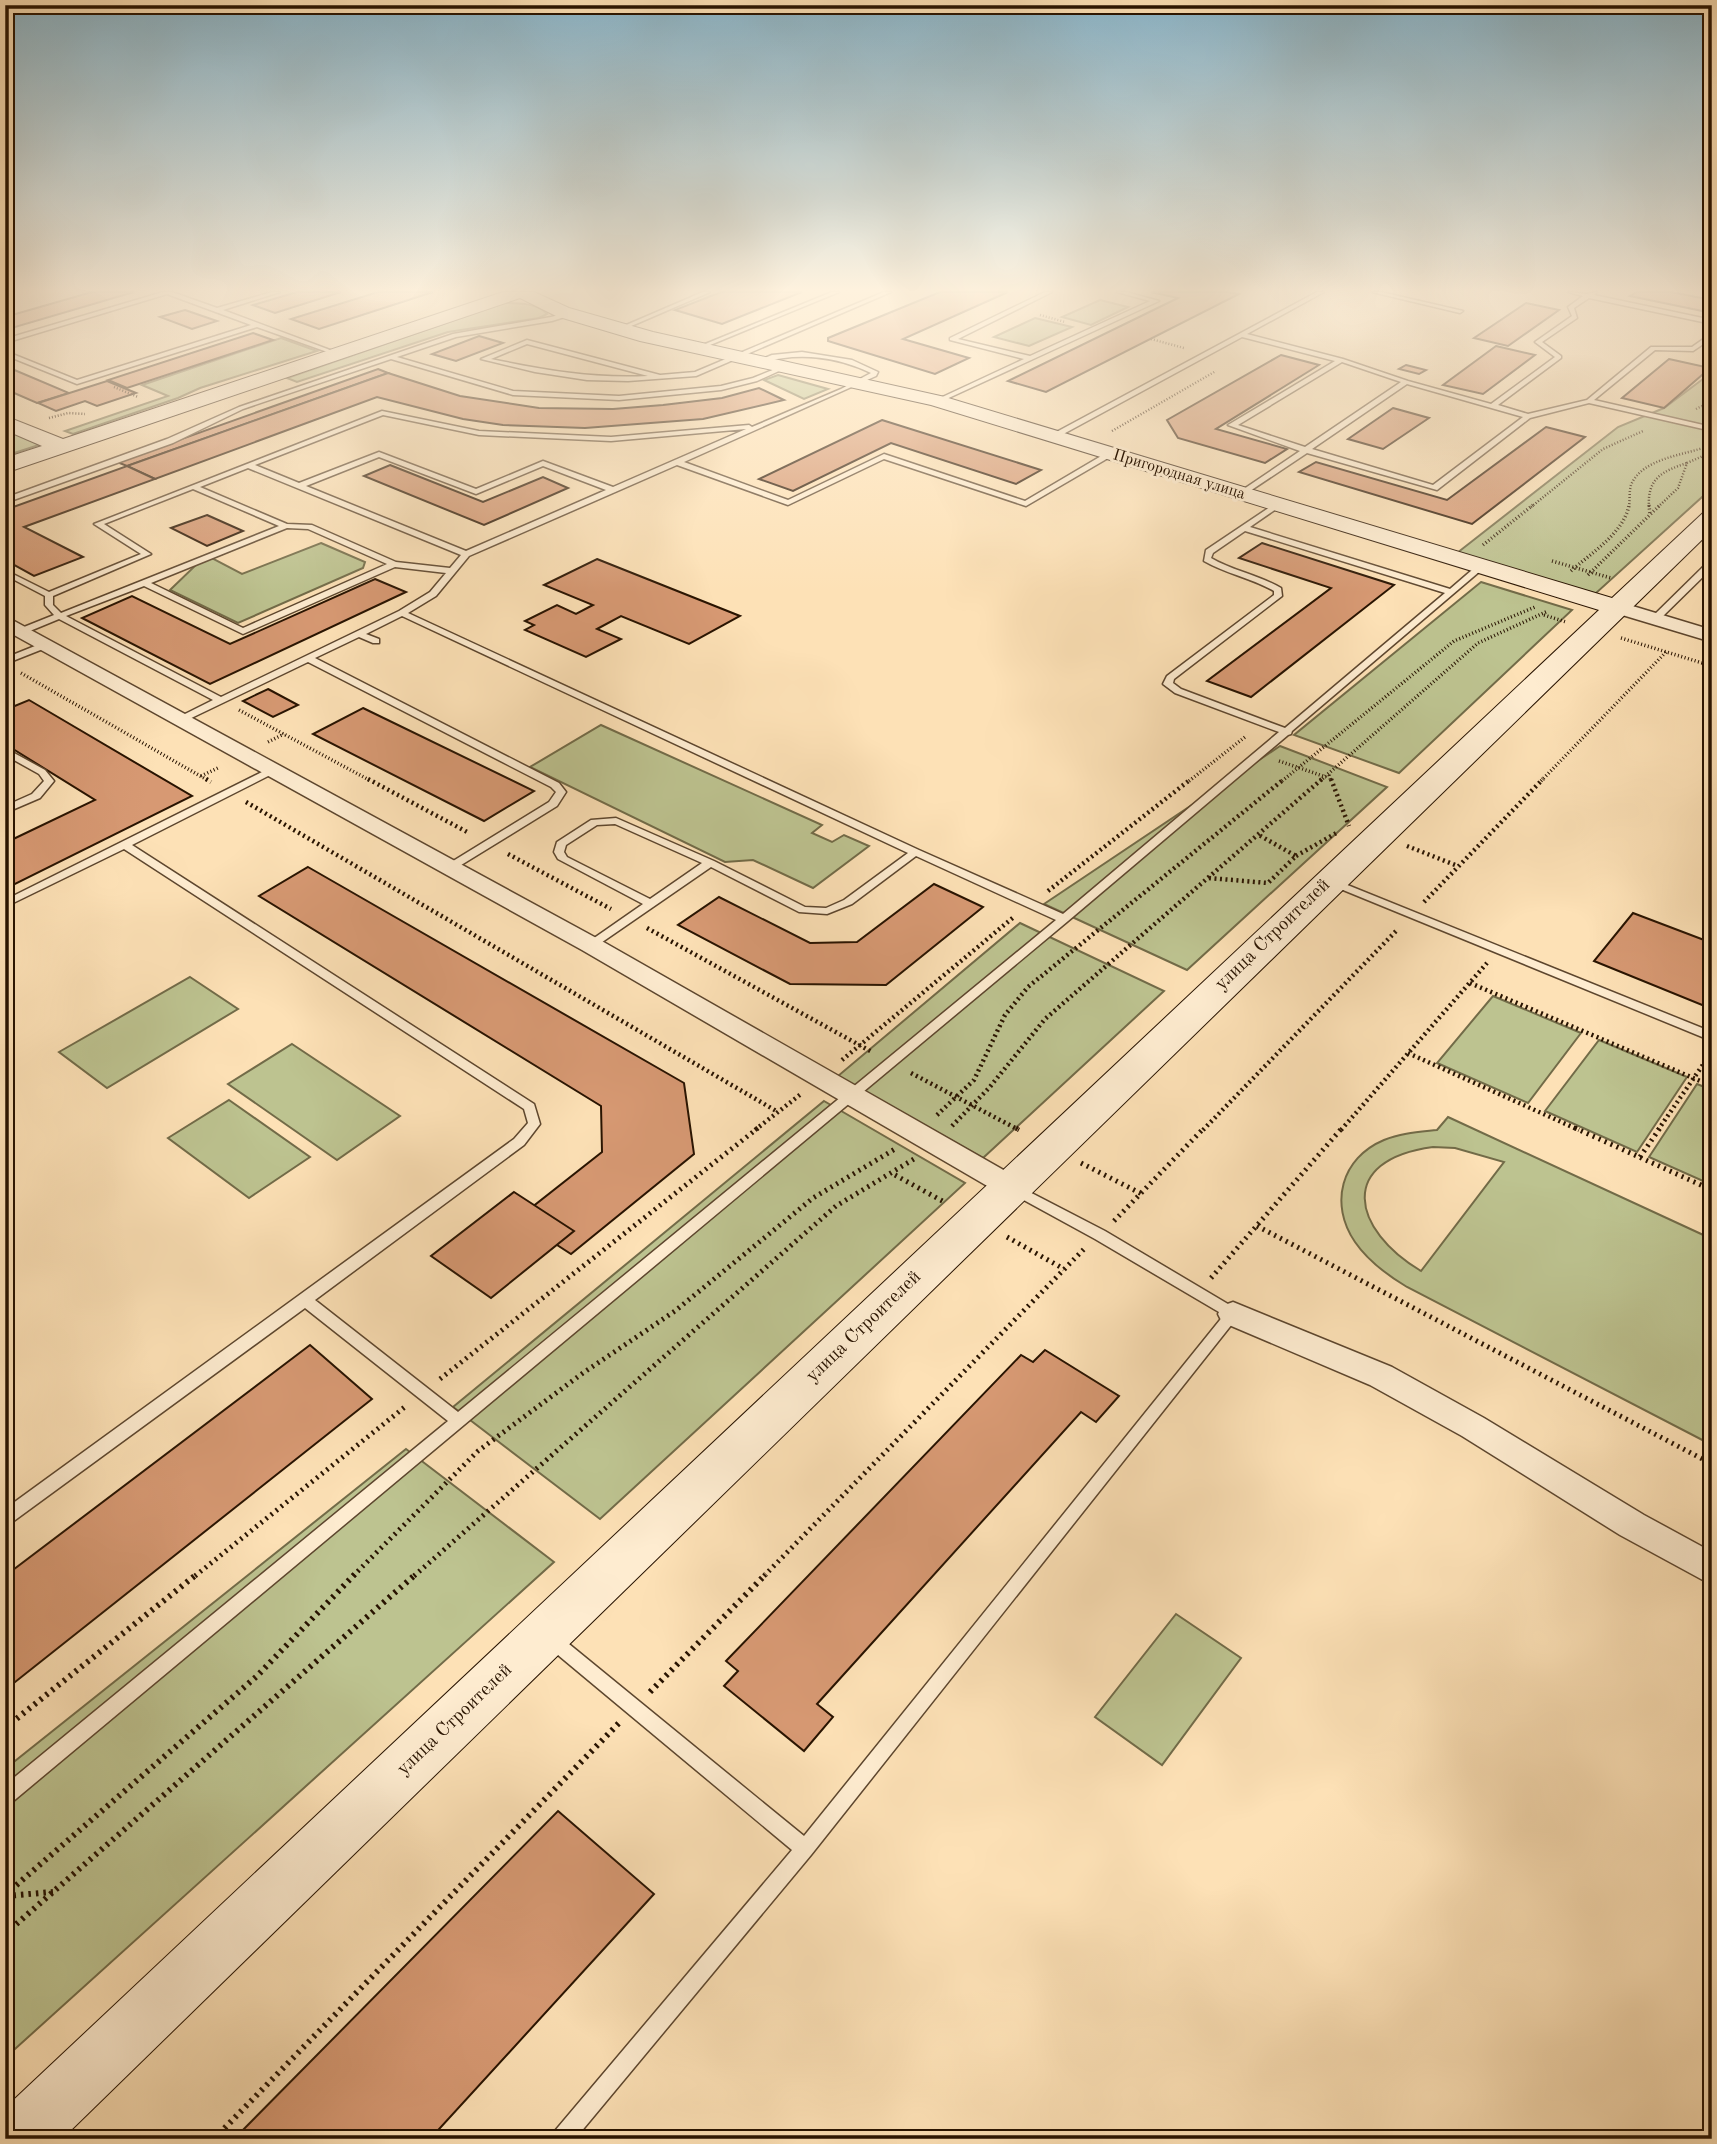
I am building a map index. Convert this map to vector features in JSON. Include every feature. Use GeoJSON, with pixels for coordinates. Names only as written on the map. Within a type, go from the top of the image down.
{"type":"FeatureCollection","features":[{"type":"Feature","properties":{"kind":"street"},"geometry":{"type":"LineString","coordinates":[[5,466],[220,392]]}},
{"type":"Feature","properties":{"kind":"street","name":"Пригородная улица"},"geometry":{"type":"LineString","coordinates":[[904,392],[1053,436],[1110,444],[1241,495],[1712,636]]}},
{"type":"Feature","properties":{"kind":"street"},"geometry":{"type":"LineString","coordinates":[[5,422],[61,446]]}},
{"type":"Feature","properties":{"kind":"street","name":"улица Строителей"},"geometry":{"type":"LineString","coordinates":[[17,2139],[1712,517]]}},
{"type":"Feature","properties":{"kind":"street"},"geometry":{"type":"LineString","coordinates":[[14,627],[591,945],[851,1094],[920,1141],[1011,1187]]}},
{"type":"Feature","properties":{"kind":"street"},"geometry":{"type":"LineString","coordinates":[[1233,1314],[1381,1376],[1473,1427],[1632,1525],[1712,1570]]}},
{"type":"Feature","properties":{"kind":"lane"},"geometry":{"type":"LineString","coordinates":[[5,502],[170,441],[241,408],[289,392]]}},
{"type":"Feature","properties":{"kind":"lane"},"geometry":{"type":"LineString","coordinates":[[510,392],[619,398],[680,392]]}},
{"type":"Feature","properties":{"kind":"lane"},"geometry":{"type":"LineString","coordinates":[[180,720],[402,612],[433,594],[466,554],[838,392]]}},
{"type":"Feature","properties":{"kind":"lane"},"geometry":{"type":"LineString","coordinates":[[938,401],[957,392]]}},
{"type":"Feature","properties":{"kind":"lane"},"geometry":{"type":"LineString","coordinates":[[1053,436],[1134,392]]}},
{"type":"Feature","properties":{"kind":"lane"},"geometry":{"type":"LineString","coordinates":[[1287,392],[1232,425],[1434,488],[1528,416],[1589,401],[1600,392]]}},
{"type":"Feature","properties":{"kind":"lane"},"geometry":{"type":"LineString","coordinates":[[1241,495],[1391,392]]}},
{"type":"Feature","properties":{"kind":"lane"},"geometry":{"type":"LineString","coordinates":[[1444,392],[1528,416]]}},
{"type":"Feature","properties":{"kind":"lane"},"geometry":{"type":"LineString","coordinates":[[1494,405],[1512,392]]}},
{"type":"Feature","properties":{"kind":"lane"},"geometry":{"type":"LineString","coordinates":[[1589,401],[1712,429]]}},
{"type":"Feature","properties":{"kind":"lane"},"geometry":{"type":"LineString","coordinates":[[49,595],[147,554],[98,524],[196,488],[232,469],[382,413],[479,433],[611,439],[760,426]]}},
{"type":"Feature","properties":{"kind":"lane"},"geometry":{"type":"LineString","coordinates":[[170,441],[180,446]]}},
{"type":"Feature","properties":{"kind":"lane"},"geometry":{"type":"LineString","coordinates":[[677,462],[788,503],[884,456],[1026,504],[1110,444]]}},
{"type":"Feature","properties":{"kind":"lane"},"geometry":{"type":"LineString","coordinates":[[299,486],[379,454],[476,492],[543,463],[613,490]]}},
{"type":"Feature","properties":{"kind":"lane"},"geometry":{"type":"LineString","coordinates":[[248,465],[466,554]]}},
{"type":"Feature","properties":{"kind":"lane"},"geometry":{"type":"LineString","coordinates":[[196,488],[286,526],[309,527],[394,564],[453,571]]}},
{"type":"Feature","properties":{"kind":"lane"},"geometry":{"type":"LineString","coordinates":[[1276,505],[1209,552],[1207,559],[1217,566],[1269,583],[1278,590],[1278,596],[1170,678],[1168,684],[1178,691],[1288,732]]}},
{"type":"Feature","properties":{"kind":"lane"},"geometry":{"type":"LineString","coordinates":[[14,627],[59,616],[286,526]]}},
{"type":"Feature","properties":{"kind":"lane"},"geometry":{"type":"LineString","coordinates":[[1244,528],[1452,592]]}},
{"type":"Feature","properties":{"kind":"lane"},"geometry":{"type":"LineString","coordinates":[[1655,619],[1712,563]]}},
{"type":"Feature","properties":{"kind":"lane"},"geometry":{"type":"LineString","coordinates":[[145,583],[243,631],[394,564]]}},
{"type":"Feature","properties":{"kind":"lane"},"geometry":{"type":"LineString","coordinates":[[5,1797],[1064,919],[1482,566]]}},
{"type":"Feature","properties":{"kind":"lane"},"geometry":{"type":"LineString","coordinates":[[5,572],[49,595]]}},
{"type":"Feature","properties":{"kind":"lane"},"geometry":{"type":"LineString","coordinates":[[49,595],[49,605],[59,616],[220,700]]}},
{"type":"Feature","properties":{"kind":"lane"},"geometry":{"type":"LineString","coordinates":[[402,612],[1064,919]]}},
{"type":"Feature","properties":{"kind":"lane"},"geometry":{"type":"LineString","coordinates":[[357,634],[376,641]]}},
{"type":"Feature","properties":{"kind":"lane"},"geometry":{"type":"LineString","coordinates":[[5,661],[45,645]]}},
{"type":"Feature","properties":{"kind":"lane"},"geometry":{"type":"LineString","coordinates":[[307,658],[555,785],[561,792],[553,804],[449,867]]}},
{"type":"Feature","properties":{"kind":"lane"},"geometry":{"type":"LineString","coordinates":[[5,751],[42,772],[50,780],[36,796],[5,810]]}},
{"type":"Feature","properties":{"kind":"lane"},"geometry":{"type":"LineString","coordinates":[[5,904],[271,771]]}},
{"type":"Feature","properties":{"kind":"lane"},"geometry":{"type":"LineString","coordinates":[[651,904],[563,859],[559,852],[561,844],[595,822],[616,821],[710,863],[803,910],[827,911],[848,902],[915,852]]}},
{"type":"Feature","properties":{"kind":"lane"},"geometry":{"type":"LineString","coordinates":[[5,1518],[519,1142],[534,1124],[530,1107],[124,845]]}},
{"type":"Feature","properties":{"kind":"lane"},"geometry":{"type":"LineString","coordinates":[[591,945],[710,863]]}},
{"type":"Feature","properties":{"kind":"lane"},"geometry":{"type":"LineString","coordinates":[[1330,881],[1712,1037]]}},
{"type":"Feature","properties":{"kind":"lane"},"geometry":{"type":"LineString","coordinates":[[561,2139],[805,1849],[1233,1314],[1100,1235],[1011,1187]]}},
{"type":"Feature","properties":{"kind":"lane"},"geometry":{"type":"LineString","coordinates":[[305,1300],[457,1420]]}},
{"type":"Feature","properties":{"kind":"lane"},"geometry":{"type":"LineString","coordinates":[[545,1634],[805,1849]]}},
{"type":"Feature","properties":{"kind":"path"},"geometry":{"type":"LineString","coordinates":[[1110,444],[1190,392]]}},
{"type":"Feature","properties":{"kind":"path"},"geometry":{"type":"LineString","coordinates":[[43,420],[68,414],[89,415]]}},
{"type":"Feature","properties":{"kind":"path"},"geometry":{"type":"LineString","coordinates":[[946,1131],[974,1107],[1006,1063],[1045,1019],[1257,834],[1329,775],[1478,643],[1543,615],[1625,517],[1630,505],[1628,492],[1632,480],[1646,468],[1689,455],[1712,444]]}},
{"type":"Feature","properties":{"kind":"path"},"geometry":{"type":"LineString","coordinates":[[1651,516],[1647,493],[1654,478],[1668,469],[1712,452]]}},
{"type":"Feature","properties":{"kind":"path"},"geometry":{"type":"LineString","coordinates":[[5,1934],[836,1206],[855,1192],[895,1175],[956,1097],[974,1080],[1005,1015],[1028,987],[1454,641],[1522,614],[1562,590],[1651,516],[1678,488],[1687,463]]}},
{"type":"Feature","properties":{"kind":"path"},"geometry":{"type":"LineString","coordinates":[[214,2139],[1064,1269],[1142,1194],[1666,652],[1712,666]]}},
{"type":"Feature","properties":{"kind":"path"},"geometry":{"type":"LineString","coordinates":[[13,668],[778,1112]]}},
{"type":"Feature","properties":{"kind":"path"},"geometry":{"type":"LineString","coordinates":[[220,700],[1021,1131]]}},
{"type":"Feature","properties":{"kind":"path"},"geometry":{"type":"LineString","coordinates":[[201,776],[230,761]]}},
{"type":"Feature","properties":{"kind":"path"},"geometry":{"type":"LineString","coordinates":[[1208,877],[1268,883],[1296,856],[1350,825],[1329,775]]}},
{"type":"Feature","properties":{"kind":"path"},"geometry":{"type":"LineString","coordinates":[[1257,834],[1296,856]]}},
{"type":"Feature","properties":{"kind":"path"},"geometry":{"type":"LineString","coordinates":[[1197,1293],[1499,950]]}},
{"type":"Feature","properties":{"kind":"path"},"geometry":{"type":"LineString","coordinates":[[1469,983],[1712,1086]]}},
{"type":"Feature","properties":{"kind":"path"},"geometry":{"type":"LineString","coordinates":[[1640,1157],[1712,1052]]}},
{"type":"Feature","properties":{"kind":"path"},"geometry":{"type":"LineString","coordinates":[[1408,1053],[1712,1190]]}},
{"type":"Feature","properties":{"kind":"path"},"geometry":{"type":"LineString","coordinates":[[5,1895],[257,1676],[398,1529],[478,1451],[583,1373],[675,1311],[813,1198],[882,1158],[920,1141]]}},
{"type":"Feature","properties":{"kind":"path"},"geometry":{"type":"LineString","coordinates":[[1081,1163],[1142,1194]]}},
{"type":"Feature","properties":{"kind":"path"},"geometry":{"type":"LineString","coordinates":[[895,1175],[947,1203]]}},
{"type":"Feature","properties":{"kind":"path"},"geometry":{"type":"LineString","coordinates":[[1257,1226],[1712,1464]]}},
{"type":"Feature","properties":{"kind":"path"},"geometry":{"type":"LineString","coordinates":[[1005,1237],[1064,1269]]}},
{"type":"Feature","properties":{"kind":"path"},"geometry":{"type":"LineString","coordinates":[[5,1895],[54,1892]]}},
{"type":"Feature","properties":{"kind":"green space"},"geometry":{"type":"Polygon","coordinates":[[[159,392],[191,392],[73,434],[65,431],[168,396],[159,392]]]}},
{"type":"Feature","properties":{"kind":"green space"},"geometry":{"type":"Polygon","coordinates":[[[789,392],[821,392],[804,399],[789,392]]]}},
{"type":"Feature","properties":{"kind":"green space"},"geometry":{"type":"Polygon","coordinates":[[[1685,392],[1712,392],[1712,488],[1595,594],[1457,553],[1618,427],[1664,408],[1685,392]]]}},
{"type":"Feature","properties":{"kind":"green space"},"geometry":{"type":"Polygon","coordinates":[[[5,425],[45,443],[5,456],[5,425]]]}},
{"type":"Feature","properties":{"kind":"green space"},"geometry":{"type":"Polygon","coordinates":[[[321,543],[365,562],[363,568],[238,623],[170,590],[199,562],[210,557],[242,574],[321,543]]]}},
{"type":"Feature","properties":{"kind":"green space"},"geometry":{"type":"Polygon","coordinates":[[[1481,582],[1572,610],[1399,773],[1294,735],[1481,582]]]}},
{"type":"Feature","properties":{"kind":"green space"},"geometry":{"type":"Polygon","coordinates":[[[601,725],[822,825],[812,833],[832,842],[844,835],[869,846],[813,888],[753,860],[725,862],[530,767],[601,725]]]}},
{"type":"Feature","properties":{"kind":"green space"},"geometry":{"type":"Polygon","coordinates":[[[1280,746],[1387,787],[1187,970],[1044,904],[1280,746]]]}},
{"type":"Feature","properties":{"kind":"green space"},"geometry":{"type":"Polygon","coordinates":[[[1020,923],[1164,991],[983,1158],[838,1076],[1020,923]]]}},
{"type":"Feature","properties":{"kind":"green space"},"geometry":{"type":"Polygon","coordinates":[[[190,977],[238,1009],[107,1088],[59,1052],[190,977]]]}},
{"type":"Feature","properties":{"kind":"green space"},"geometry":{"type":"Polygon","coordinates":[[[1493,996],[1581,1033],[1528,1103],[1437,1063],[1493,996]]]}},
{"type":"Feature","properties":{"kind":"green space"},"geometry":{"type":"Polygon","coordinates":[[[1599,1040],[1687,1077],[1637,1152],[1545,1111],[1599,1040]]]}},
{"type":"Feature","properties":{"kind":"green space"},"geometry":{"type":"Polygon","coordinates":[[[292,1044],[400,1116],[337,1160],[228,1084],[292,1044]]]}},
{"type":"Feature","properties":{"kind":"green space"},"geometry":{"type":"Polygon","coordinates":[[[1697,1084],[1712,1090],[1712,1185],[1649,1157],[1697,1084]]]}},
{"type":"Feature","properties":{"kind":"green space"},"geometry":{"type":"Polygon","coordinates":[[[229,1100],[310,1157],[249,1198],[168,1138],[229,1100]]]}},
{"type":"Feature","properties":{"kind":"green space"},"geometry":{"type":"Polygon","coordinates":[[[824,1101],[965,1183],[600,1519],[453,1407],[824,1101]]]}},
{"type":"Feature","properties":{"kind":"green space"},"geometry":{"type":"Polygon","coordinates":[[[1448,1117],[1712,1239],[1712,1445],[1407,1287],[1378,1267],[1360,1249],[1347,1227],[1343,1213],[1341,1198],[1349,1170],[1369,1148],[1384,1140],[1403,1134],[1437,1130],[1448,1117]],[[1433,1147],[1402,1154],[1380,1166],[1368,1181],[1365,1198],[1369,1217],[1380,1236],[1421,1271],[1504,1162],[1455,1148],[1433,1147]]]}},
{"type":"Feature","properties":{"kind":"green space"},"geometry":{"type":"Polygon","coordinates":[[[406,1449],[554,1562],[5,2058],[5,1769],[406,1449]]]}},
{"type":"Feature","properties":{"kind":"green space"},"geometry":{"type":"Polygon","coordinates":[[[1176,1614],[1241,1658],[1162,1765],[1095,1717],[1176,1614]]]}},
{"type":"Feature","properties":{"kind":"building"},"geometry":{"type":"Polygon","coordinates":[[[12,392],[69,393],[37,403],[12,392]]]}},
{"type":"Feature","properties":{"kind":"building"},"geometry":{"type":"Polygon","coordinates":[[[72,392],[136,393],[97,406],[85,401],[56,411],[38,403],[72,392]]]}},
{"type":"Feature","properties":{"kind":"building"},"geometry":{"type":"Polygon","coordinates":[[[313,392],[335,392],[127,466],[117,462],[313,392]]]}},
{"type":"Feature","properties":{"kind":"building"},"geometry":{"type":"Polygon","coordinates":[[[335,392],[448,392],[539,408],[613,409],[722,398],[744,392],[767,392],[784,400],[703,419],[585,428],[503,425],[463,419],[377,397],[155,479],[127,466],[335,392]]]}},
{"type":"Feature","properties":{"kind":"building"},"geometry":{"type":"Polygon","coordinates":[[[1216,392],[1275,392],[1216,429],[1287,449],[1265,463],[1178,438],[1167,420],[1216,392]]]}},
{"type":"Feature","properties":{"kind":"building"},"geometry":{"type":"Polygon","coordinates":[[[1629,392],[1682,392],[1664,408],[1622,398],[1629,392]]]}},
{"type":"Feature","properties":{"kind":"building"},"geometry":{"type":"Polygon","coordinates":[[[1393,408],[1429,418],[1383,449],[1348,439],[1393,408]]]}},
{"type":"Feature","properties":{"kind":"building"},"geometry":{"type":"Polygon","coordinates":[[[882,420],[1041,470],[1016,484],[891,443],[793,491],[759,479],[882,420]]]}},
{"type":"Feature","properties":{"kind":"building"},"geometry":{"type":"Polygon","coordinates":[[[1546,427],[1585,437],[1472,524],[1299,472],[1316,462],[1447,500],[1546,427]]]}},
{"type":"Feature","properties":{"kind":"building"},"geometry":{"type":"Polygon","coordinates":[[[390,465],[483,502],[543,477],[568,488],[484,525],[364,476],[390,465]]]}},
{"type":"Feature","properties":{"kind":"building"},"geometry":{"type":"Polygon","coordinates":[[[127,466],[155,479],[24,527],[83,557],[34,576],[5,560],[5,510],[127,466]]]}},
{"type":"Feature","properties":{"kind":"building"},"geometry":{"type":"Polygon","coordinates":[[[207,515],[243,531],[207,546],[171,528],[207,515]]]}},
{"type":"Feature","properties":{"kind":"building"},"geometry":{"type":"Polygon","coordinates":[[[1262,543],[1394,585],[1251,697],[1207,681],[1331,588],[1239,558],[1262,543]]]}},
{"type":"Feature","properties":{"kind":"building"},"geometry":{"type":"Polygon","coordinates":[[[597,559],[740,616],[689,644],[621,616],[597,629],[621,639],[586,657],[525,630],[534,625],[525,621],[557,605],[576,614],[593,605],[544,585],[597,559]]]}},
{"type":"Feature","properties":{"kind":"building"},"geometry":{"type":"Polygon","coordinates":[[[375,579],[406,592],[210,684],[82,618],[132,596],[230,644],[375,579]]]}},
{"type":"Feature","properties":{"kind":"building"},"geometry":{"type":"Polygon","coordinates":[[[268,689],[298,705],[273,717],[243,701],[268,689]]]}},
{"type":"Feature","properties":{"kind":"building"},"geometry":{"type":"Polygon","coordinates":[[[29,700],[192,796],[5,889],[5,843],[95,800],[5,744],[5,710],[29,700]]]}},
{"type":"Feature","properties":{"kind":"building"},"geometry":{"type":"Polygon","coordinates":[[[363,708],[534,791],[484,821],[313,734],[363,708]]]}},
{"type":"Feature","properties":{"kind":"building"},"geometry":{"type":"Polygon","coordinates":[[[308,867],[684,1083],[694,1154],[571,1254],[517,1219],[602,1152],[601,1106],[259,896],[308,867]]]}},
{"type":"Feature","properties":{"kind":"building"},"geometry":{"type":"Polygon","coordinates":[[[934,884],[983,907],[886,985],[790,984],[678,925],[719,897],[810,943],[857,942],[934,884]]]}},
{"type":"Feature","properties":{"kind":"building"},"geometry":{"type":"Polygon","coordinates":[[[1633,913],[1712,943],[1712,1009],[1594,961],[1633,913]]]}},
{"type":"Feature","properties":{"kind":"building"},"geometry":{"type":"Polygon","coordinates":[[[514,1192],[574,1231],[491,1298],[431,1256],[514,1192]]]}},
{"type":"Feature","properties":{"kind":"building"},"geometry":{"type":"Polygon","coordinates":[[[310,1345],[372,1399],[5,1690],[5,1576],[310,1345]]]}},
{"type":"Feature","properties":{"kind":"building"},"geometry":{"type":"Polygon","coordinates":[[[1045,1350],[1119,1396],[1096,1422],[1081,1412],[817,1704],[833,1717],[804,1751],[724,1686],[738,1671],[726,1661],[1021,1355],[1033,1362],[1045,1350]]]}},
{"type":"Feature","properties":{"kind":"building"},"geometry":{"type":"Polygon","coordinates":[[[558,1811],[654,1894],[430,2139],[234,2139],[558,1811]]]}}]}
